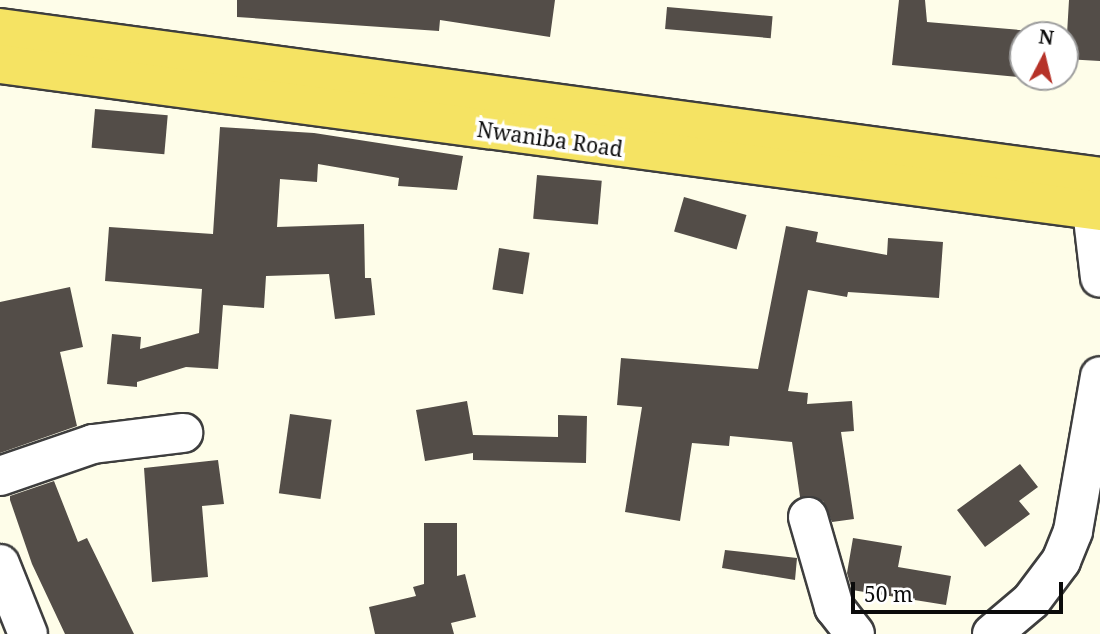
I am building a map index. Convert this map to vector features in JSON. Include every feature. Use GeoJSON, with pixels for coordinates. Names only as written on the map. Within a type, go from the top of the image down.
{"type":"FeatureCollection","features":[{"type":"Feature","properties":{"kind":"main road"},"geometry":{"type":"LineString","coordinates":[[0,29],[1098,199]]}},
{"type":"Feature","properties":{"kind":"main road","name":"Nwaniba Road"},"geometry":{"type":"LineString","coordinates":[[0,64],[1098,199]]}},
{"type":"Feature","properties":{"kind":"street"},"geometry":{"type":"LineString","coordinates":[[1098,199],[1100,278]]}},
{"type":"Feature","properties":{"kind":"street"},"geometry":{"type":"LineString","coordinates":[[992,634],[1031,601],[1065,551],[1073,531],[1100,376]]}},
{"type":"Feature","properties":{"kind":"street"},"geometry":{"type":"LineString","coordinates":[[0,476],[93,444],[183,433]]}},
{"type":"Feature","properties":{"kind":"street"},"geometry":{"type":"LineString","coordinates":[[808,517],[834,607],[855,634]]}},
{"type":"Feature","properties":{"kind":"street"},"geometry":{"type":"LineString","coordinates":[[0,564],[28,634]]}},
{"type":"Feature","properties":{"kind":"building"},"geometry":{"type":"Polygon","coordinates":[[[237,0],[555,0],[550,37],[440,20],[439,31],[237,17],[237,0]]]}},
{"type":"Feature","properties":{"kind":"building"},"geometry":{"type":"Polygon","coordinates":[[[899,0],[925,0],[927,22],[1009,29],[1009,76],[892,65],[899,0]]]}},
{"type":"Feature","properties":{"kind":"building"},"geometry":{"type":"Polygon","coordinates":[[[1069,0],[1100,0],[1100,61],[1079,60],[1079,21],[1068,21],[1069,0]]]}},
{"type":"Feature","properties":{"kind":"building"},"geometry":{"type":"Polygon","coordinates":[[[667,7],[773,16],[771,38],[665,29],[667,7]]]}},
{"type":"Feature","properties":{"kind":"building"},"geometry":{"type":"Polygon","coordinates":[[[95,109],[168,115],[164,154],[92,148],[95,109]]]}},
{"type":"Feature","properties":{"kind":"building"},"geometry":{"type":"Polygon","coordinates":[[[220,127],[314,133],[463,156],[457,190],[398,186],[399,178],[318,164],[317,182],[280,179],[277,227],[364,224],[365,278],[371,278],[375,315],[335,319],[329,274],[266,276],[264,308],[223,305],[218,369],[186,367],[137,382],[137,387],[107,384],[112,334],[141,337],[140,349],[199,333],[202,289],[105,281],[109,227],[213,234],[220,127]]]}},
{"type":"Feature","properties":{"kind":"building"},"geometry":{"type":"Polygon","coordinates":[[[537,175],[602,181],[598,224],[533,219],[537,175]]]}},
{"type":"Feature","properties":{"kind":"building"},"geometry":{"type":"Polygon","coordinates":[[[684,197],[746,215],[737,250],[674,232],[684,197]]]}},
{"type":"Feature","properties":{"kind":"building"},"geometry":{"type":"Polygon","coordinates":[[[786,226],[818,232],[816,242],[887,255],[888,238],[943,242],[939,298],[848,292],[847,297],[808,290],[788,391],[808,393],[807,404],[852,401],[854,431],[841,432],[854,519],[832,522],[823,501],[800,497],[792,442],[730,436],[729,446],[692,443],[680,521],[625,512],[642,407],[617,405],[621,358],[758,369],[786,226]]]}},
{"type":"Feature","properties":{"kind":"building"},"geometry":{"type":"Polygon","coordinates":[[[499,248],[530,253],[523,294],[492,289],[499,248]]]}},
{"type":"Feature","properties":{"kind":"building"},"geometry":{"type":"Polygon","coordinates":[[[70,287],[83,347],[60,352],[77,426],[0,453],[0,302],[70,287]]]}},
{"type":"Feature","properties":{"kind":"building"},"geometry":{"type":"Polygon","coordinates":[[[467,401],[473,435],[558,437],[558,415],[587,416],[586,463],[473,460],[473,453],[425,461],[416,410],[467,401]]]}},
{"type":"Feature","properties":{"kind":"building"},"geometry":{"type":"Polygon","coordinates":[[[290,414],[332,420],[320,499],[279,493],[290,414]]]}},
{"type":"Feature","properties":{"kind":"building"},"geometry":{"type":"Polygon","coordinates":[[[218,460],[224,504],[202,506],[208,577],[152,582],[144,468],[218,460]]]}},
{"type":"Feature","properties":{"kind":"building"},"geometry":{"type":"Polygon","coordinates":[[[1020,464],[1038,487],[1019,501],[1030,514],[985,547],[957,510],[1020,464]]]}},
{"type":"Feature","properties":{"kind":"building"},"geometry":{"type":"Polygon","coordinates":[[[54,481],[78,542],[87,538],[134,634],[65,634],[32,564],[10,500],[10,496],[54,481]]]}},
{"type":"Feature","properties":{"kind":"building"},"geometry":{"type":"Polygon","coordinates":[[[424,523],[457,523],[457,576],[465,574],[476,617],[451,623],[454,634],[375,634],[369,607],[416,596],[413,587],[424,584],[424,523]]]}},
{"type":"Feature","properties":{"kind":"building"},"geometry":{"type":"Polygon","coordinates":[[[853,538],[902,546],[898,567],[951,576],[946,605],[852,590],[847,573],[853,538]]]}},
{"type":"Feature","properties":{"kind":"building"},"geometry":{"type":"Polygon","coordinates":[[[725,550],[797,558],[795,580],[722,568],[725,550]]]}}]}
